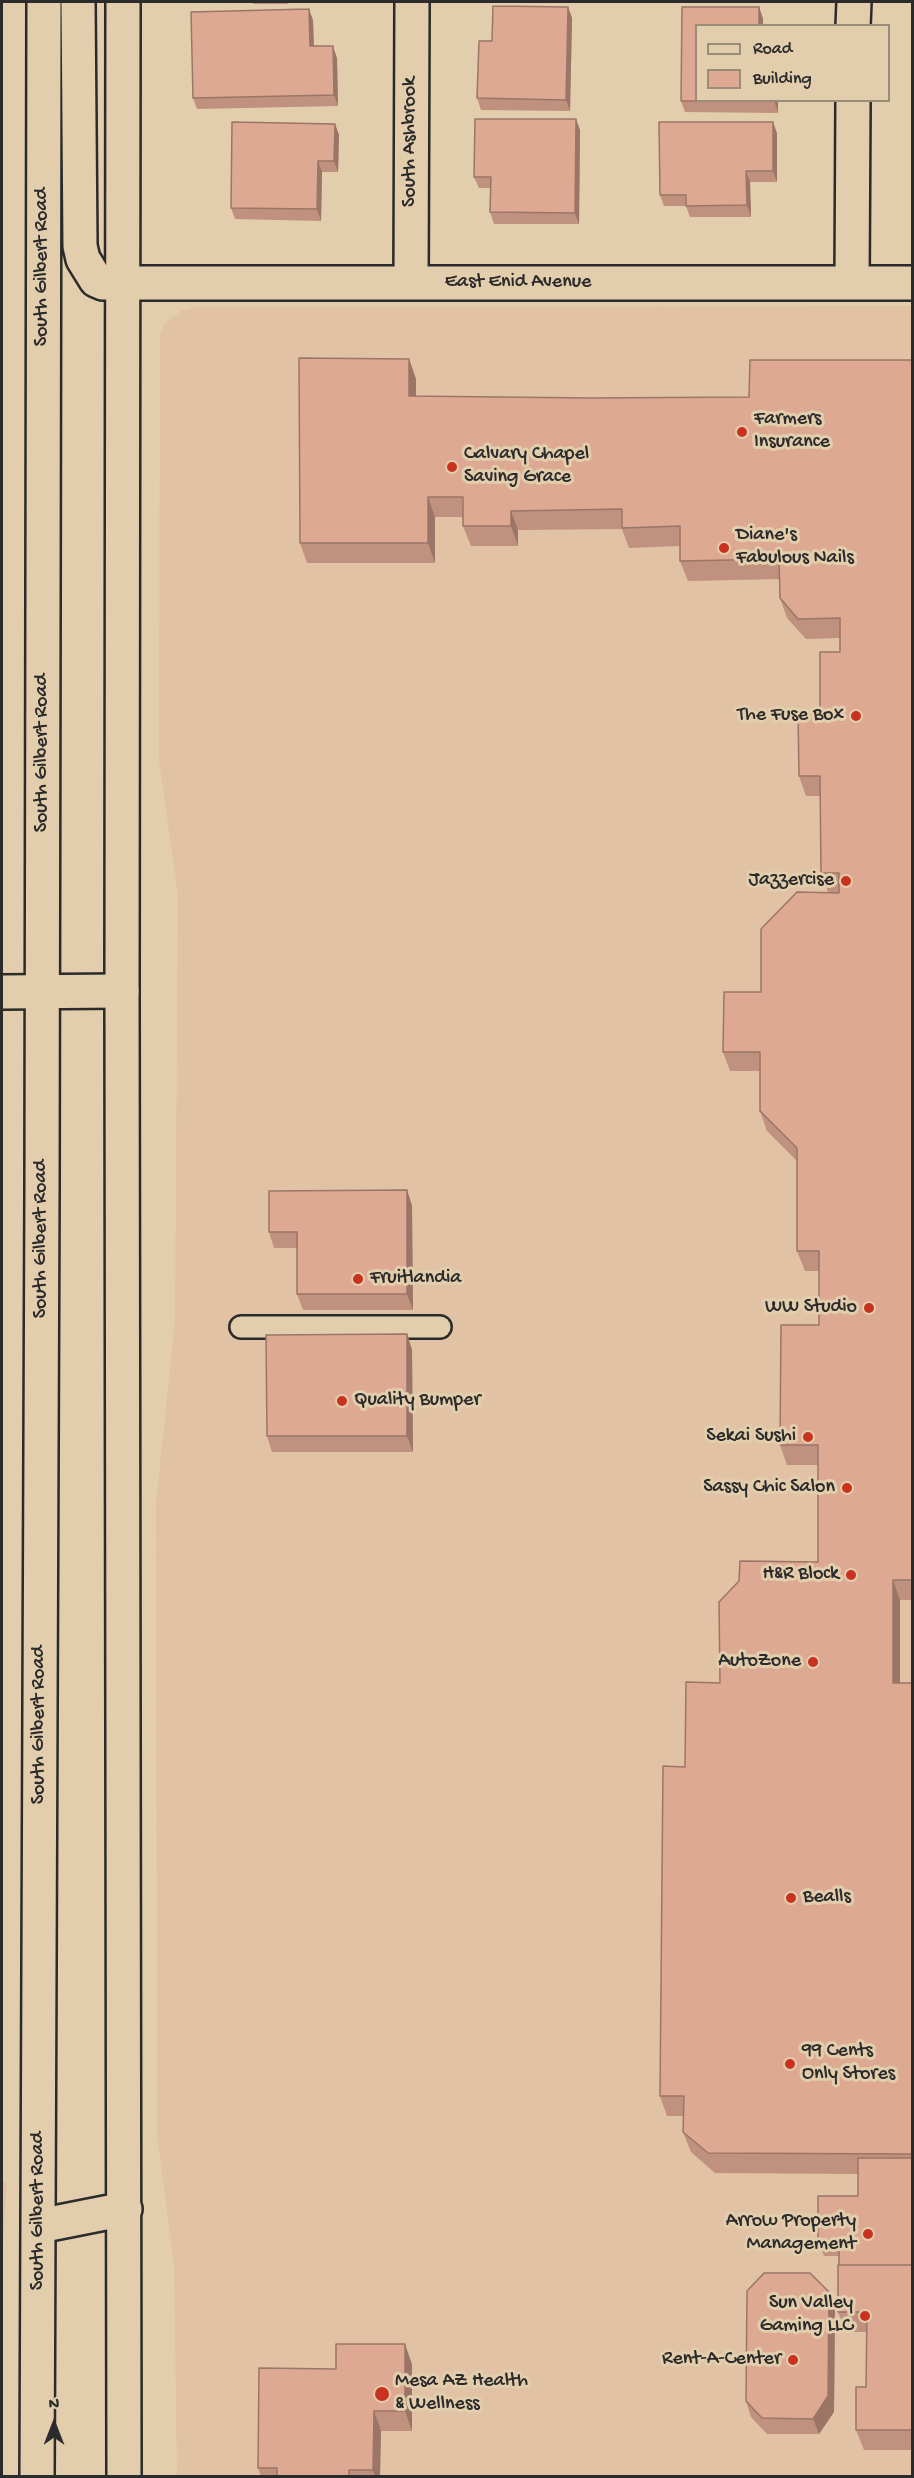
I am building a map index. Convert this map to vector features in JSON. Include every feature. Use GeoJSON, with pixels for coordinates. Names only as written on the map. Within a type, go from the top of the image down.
{"type":"FeatureCollection","features":[{"type":"Feature","properties":{"kind":"main road","name":"South Gilbert Road"},"geometry":{"type":"LineString","coordinates":[[37,2476],[43,992],[44,2]]}},
{"type":"Feature","properties":{"kind":"main road","name":"East Enid Avenue"},"geometry":{"type":"LineString","coordinates":[[78,2],[80,246],[83,259],[96,280],[104,284],[912,283]]}},
{"type":"Feature","properties":{"kind":"main road"},"geometry":{"type":"LineString","coordinates":[[123,2],[124,2476]]}},
{"type":"Feature","properties":{"kind":"main road","name":"South Ashbrook"},"geometry":{"type":"LineString","coordinates":[[411,284],[412,2]]}},
{"type":"Feature","properties":{"kind":"main road"},"geometry":{"type":"LineString","coordinates":[[853,24],[854,2]]}},
{"type":"Feature","properties":{"kind":"main road"},"geometry":{"type":"LineString","coordinates":[[852,283],[853,102]]}},
{"type":"Feature","properties":{"kind":"main road"},"geometry":{"type":"LineString","coordinates":[[2,992],[122,991]]}},
{"type":"Feature","properties":{"kind":"main road"},"geometry":{"type":"LineString","coordinates":[[39,2226],[125,2208]]}},
{"type":"Feature","properties":{"kind":"lane"},"geometry":{"type":"LineString","coordinates":[[241,1327],[440,1327]]}},
{"type":"Feature","properties":{"kind":"shaded area"},"geometry":{"type":"Polygon","coordinates":[[[912,306],[912,2476],[177,2476],[174,2265],[157,2136],[156,1503],[175,1320],[178,895],[159,761],[160,332],[167,321],[181,311],[195,307],[912,306]]]}},
{"type":"Feature","properties":{"kind":"shaded area"},"geometry":{"type":"Polygon","coordinates":[[[2,2182],[7,2182],[2,2264],[2,2182]]]}},
{"type":"Feature","properties":{"kind":"building"},"geometry":{"type":"Polygon","coordinates":[[[493,6],[568,7],[566,100],[477,98],[479,41],[492,41],[493,6]]]}},
{"type":"Feature","properties":{"kind":"building"},"geometry":{"type":"Polygon","coordinates":[[[682,7],[759,7],[759,24],[695,24],[695,101],[681,101],[682,7]]]}},
{"type":"Feature","properties":{"kind":"building"},"geometry":{"type":"Polygon","coordinates":[[[309,9],[310,46],[333,46],[334,95],[193,98],[191,12],[309,9]]]}},
{"type":"Feature","properties":{"kind":"building"},"geometry":{"type":"Polygon","coordinates":[[[475,119],[576,119],[575,213],[490,212],[491,177],[474,177],[475,119]]]}},
{"type":"Feature","properties":{"kind":"building"},"geometry":{"type":"Polygon","coordinates":[[[232,122],[335,124],[334,161],[318,161],[317,209],[231,208],[232,122]]]}},
{"type":"Feature","properties":{"kind":"building"},"geometry":{"type":"Polygon","coordinates":[[[659,122],[773,122],[773,171],[746,171],[747,205],[686,206],[686,195],[660,195],[659,122]]]}},
{"type":"Feature","properties":{"kind":"building"},"geometry":{"type":"Polygon","coordinates":[[[299,358],[409,359],[409,396],[589,398],[749,397],[750,360],[912,360],[912,1580],[893,1580],[893,1683],[912,1683],[912,2154],[708,2153],[683,2132],[684,2096],[660,2096],[663,1766],[685,1767],[686,1682],[720,1683],[719,1602],[739,1581],[740,1561],[818,1562],[818,1445],[780,1445],[781,1325],[819,1325],[819,1251],[797,1251],[797,1148],[760,1111],[760,1052],[723,1052],[724,992],[761,992],[761,929],[797,892],[839,893],[839,873],[821,873],[820,776],[799,776],[798,713],[820,712],[820,652],[840,652],[840,618],[798,619],[780,598],[779,559],[680,561],[680,526],[622,528],[622,509],[511,511],[511,526],[463,526],[463,497],[428,497],[428,543],[300,543],[299,358]]]}},
{"type":"Feature","properties":{"kind":"building","name":"Fruitlandia"},"geometry":{"type":"Polygon","coordinates":[[[407,1190],[407,1294],[297,1294],[297,1232],[269,1232],[269,1191],[407,1190]]]}},
{"type":"Feature","properties":{"kind":"building","name":"Quality Bumper"},"geometry":{"type":"Polygon","coordinates":[[[407,1334],[407,1436],[267,1436],[266,1335],[407,1334]]]}},
{"type":"Feature","properties":{"kind":"building","name":"Arrow Property Management"},"geometry":{"type":"Polygon","coordinates":[[[858,2158],[912,2158],[912,2265],[839,2265],[839,2240],[818,2240],[818,2196],[858,2196],[858,2158]]]}},
{"type":"Feature","properties":{"kind":"building"},"geometry":{"type":"Polygon","coordinates":[[[838,2265],[912,2265],[912,2430],[856,2430],[856,2387],[866,2387],[867,2312],[838,2312],[838,2265]]]}},
{"type":"Feature","properties":{"kind":"building","name":"Rent-A-Center"},"geometry":{"type":"Polygon","coordinates":[[[764,2273],[810,2273],[829,2292],[828,2396],[813,2419],[762,2418],[746,2401],[747,2291],[764,2273]]]}},
{"type":"Feature","properties":{"kind":"building"},"geometry":{"type":"Polygon","coordinates":[[[336,2344],[405,2344],[405,2411],[374,2411],[373,2470],[349,2470],[349,2476],[277,2476],[277,2468],[258,2468],[259,2368],[336,2369],[336,2344]]]}},
{"type":"Feature","properties":{"kind":"place","name":"Farmers Insurance"},"geometry":{"type":"Point","coordinates":[742,432]}},
{"type":"Feature","properties":{"kind":"place","name":"Calvary Chapel Saving Grace"},"geometry":{"type":"Point","coordinates":[452,467]}},
{"type":"Feature","properties":{"kind":"place","name":"Diane's Fabulous Nails"},"geometry":{"type":"Point","coordinates":[724,548]}},
{"type":"Feature","properties":{"kind":"place","name":"The Fuse Box"},"geometry":{"type":"Point","coordinates":[856,716]}},
{"type":"Feature","properties":{"kind":"place","name":"Jazzercise"},"geometry":{"type":"Point","coordinates":[846,881]}},
{"type":"Feature","properties":{"kind":"place","name":"Fruitlandia"},"geometry":{"type":"Point","coordinates":[358,1279]}},
{"type":"Feature","properties":{"kind":"place","name":"WW Studio"},"geometry":{"type":"Point","coordinates":[869,1308]}},
{"type":"Feature","properties":{"kind":"place","name":"Quality Bumper"},"geometry":{"type":"Point","coordinates":[342,1401]}},
{"type":"Feature","properties":{"kind":"place","name":"Sekai Sushi"},"geometry":{"type":"Point","coordinates":[808,1437]}},
{"type":"Feature","properties":{"kind":"place","name":"Sassy Chic Salon"},"geometry":{"type":"Point","coordinates":[847,1488]}},
{"type":"Feature","properties":{"kind":"place","name":"H&R Block"},"geometry":{"type":"Point","coordinates":[851,1575]}},
{"type":"Feature","properties":{"kind":"place","name":"AutoZone"},"geometry":{"type":"Point","coordinates":[813,1662]}},
{"type":"Feature","properties":{"kind":"place","name":"Bealls"},"geometry":{"type":"Point","coordinates":[791,1898]}},
{"type":"Feature","properties":{"kind":"place","name":"99 Cents Only Stores"},"geometry":{"type":"Point","coordinates":[790,2064]}},
{"type":"Feature","properties":{"kind":"place","name":"Arrow Property Management"},"geometry":{"type":"Point","coordinates":[868,2234]}},
{"type":"Feature","properties":{"kind":"place","name":"Sun Valley Gaming LLC"},"geometry":{"type":"Point","coordinates":[865,2316]}},
{"type":"Feature","properties":{"kind":"place","name":"Rent-A-Center"},"geometry":{"type":"Point","coordinates":[793,2360]}},
{"type":"Feature","properties":{"kind":"place","name":"Mesa AZ Health & Wellness"},"geometry":{"type":"Point","coordinates":[382,2394]}}]}
